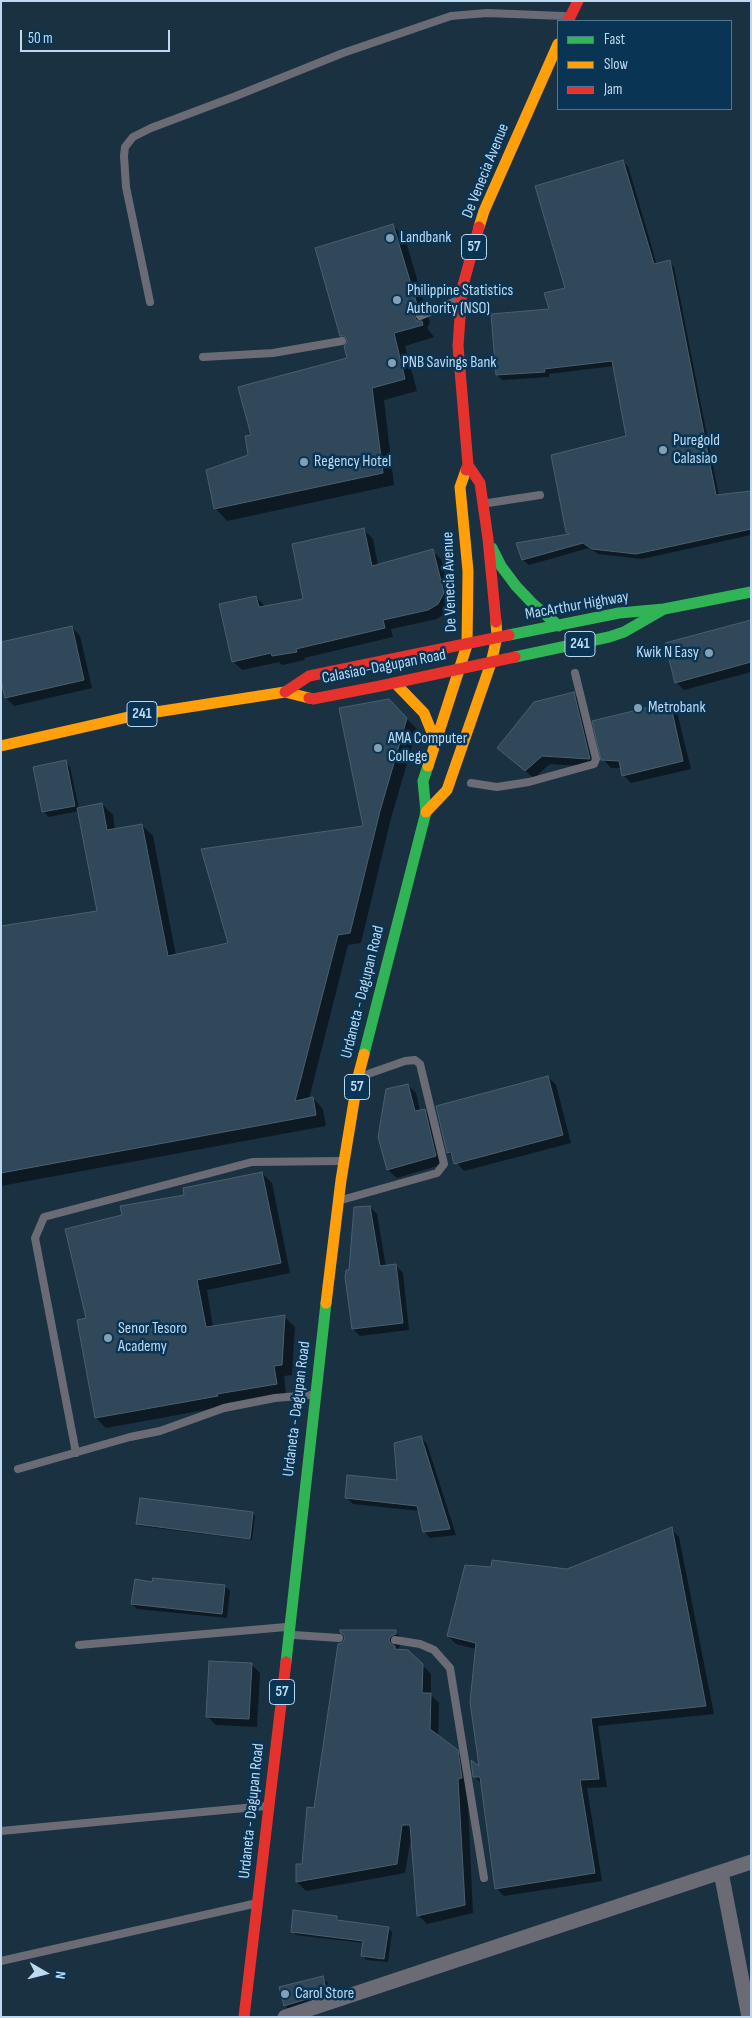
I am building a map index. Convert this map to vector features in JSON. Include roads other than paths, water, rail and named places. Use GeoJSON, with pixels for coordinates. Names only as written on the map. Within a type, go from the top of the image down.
{"type":"FeatureCollection","features":[{"type":"Feature","properties":{"kind":"main road"},"geometry":{"type":"LineString","coordinates":[[570,18],[578,1]]}},
{"type":"Feature","properties":{"kind":"main road","name":"De Venecia Avenue"},"geometry":{"type":"LineString","coordinates":[[460,669],[467,644],[468,572],[460,487],[468,466],[458,346],[460,300],[484,211],[557,46]]}},
{"type":"Feature","properties":{"kind":"main road","name":"De Venecia Avenue"},"geometry":{"type":"LineString","coordinates":[[468,466],[480,482],[488,539],[497,637],[491,663]]}},
{"type":"Feature","properties":{"kind":"main road"},"geometry":{"type":"LineString","coordinates":[[488,539],[501,566],[516,586],[533,604],[559,626]]}},
{"type":"Feature","properties":{"kind":"main road","name":"MacArthur Highway"},"geometry":{"type":"LineString","coordinates":[[497,637],[619,613],[664,609],[751,592]]}},
{"type":"Feature","properties":{"kind":"main road","name":"MacArthur Highway"},"geometry":{"type":"LineString","coordinates":[[460,669],[624,632],[664,609]]}},
{"type":"Feature","properties":{"kind":"main road","name":"Calasiao-Dagupan Road"},"geometry":{"type":"LineString","coordinates":[[286,692],[309,676],[497,637]]}},
{"type":"Feature","properties":{"kind":"main road","name":"Urdaneta - Dagupan Road"},"geometry":{"type":"LineString","coordinates":[[426,812],[446,790],[491,663]]}},
{"type":"Feature","properties":{"kind":"main road","name":"Calasiao-Dagupan Road"},"geometry":{"type":"LineString","coordinates":[[1,746],[137,715],[286,692],[312,698],[460,669]]}},
{"type":"Feature","properties":{"kind":"main road","name":"Urdaneta - Dagupan Road"},"geometry":{"type":"LineString","coordinates":[[244,2017],[290,1630],[315,1394],[344,1161],[358,1077],[426,812],[423,781],[460,669]]}},
{"type":"Feature","properties":{"kind":"main road"},"geometry":{"type":"LineString","coordinates":[[395,683],[424,713],[435,740]]}},
{"type":"Feature","properties":{"kind":"street"},"geometry":{"type":"LineString","coordinates":[[285,2017],[751,1862]]}},
{"type":"Feature","properties":{"kind":"street"},"geometry":{"type":"LineString","coordinates":[[721,1872],[750,2017]]}},
{"type":"Feature","properties":{"kind":"lane"},"geometry":{"type":"LineString","coordinates":[[150,302],[126,187],[125,147],[133,137],[151,128],[343,53],[451,16],[487,13],[570,18]]}},
{"type":"Feature","properties":{"kind":"lane"},"geometry":{"type":"LineString","coordinates":[[420,316],[460,300]]}},
{"type":"Feature","properties":{"kind":"lane"},"geometry":{"type":"LineString","coordinates":[[203,357],[273,353],[342,340]]}},
{"type":"Feature","properties":{"kind":"lane"},"geometry":{"type":"LineString","coordinates":[[483,504],[540,495]]}},
{"type":"Feature","properties":{"kind":"lane"},"geometry":{"type":"LineString","coordinates":[[471,783],[497,787],[529,782],[594,764],[596,759],[574,673]]}},
{"type":"Feature","properties":{"kind":"lane"},"geometry":{"type":"LineString","coordinates":[[338,1201],[437,1174],[444,1164],[420,1064],[415,1060],[405,1061],[358,1077]]}},
{"type":"Feature","properties":{"kind":"lane"},"geometry":{"type":"LineString","coordinates":[[76,1453],[35,1238],[44,1217],[252,1162],[344,1161]]}},
{"type":"Feature","properties":{"kind":"lane"},"geometry":{"type":"LineString","coordinates":[[18,1469],[160,1431],[224,1408],[275,1398],[315,1394]]}},
{"type":"Feature","properties":{"kind":"lane"},"geometry":{"type":"LineString","coordinates":[[79,1645],[290,1630],[339,1638]]}},
{"type":"Feature","properties":{"kind":"lane"},"geometry":{"type":"LineString","coordinates":[[395,1640],[420,1644],[434,1650],[450,1668],[484,1878]]}},
{"type":"Feature","properties":{"kind":"lane"},"geometry":{"type":"LineString","coordinates":[[1,1831],[268,1806]]}},
{"type":"Feature","properties":{"kind":"lane"},"geometry":{"type":"LineString","coordinates":[[1,1961],[258,1902]]}},
{"type":"Feature","properties":{"kind":"place","name":"Landbank"},"geometry":{"type":"Point","coordinates":[390,238]}},
{"type":"Feature","properties":{"kind":"place","name":"Philippine Statistics Authority (NSO)"},"geometry":{"type":"Point","coordinates":[397,300]}},
{"type":"Feature","properties":{"kind":"place","name":"PNB Savings Bank"},"geometry":{"type":"Point","coordinates":[392,363]}},
{"type":"Feature","properties":{"kind":"place","name":"Puregold Calasiao"},"geometry":{"type":"Point","coordinates":[663,450]}},
{"type":"Feature","properties":{"kind":"place","name":"Regency Hotel"},"geometry":{"type":"Point","coordinates":[304,462]}},
{"type":"Feature","properties":{"kind":"place","name":"Kwik N Easy"},"geometry":{"type":"Point","coordinates":[709,653]}},
{"type":"Feature","properties":{"kind":"place","name":"Metrobank"},"geometry":{"type":"Point","coordinates":[638,708]}},
{"type":"Feature","properties":{"kind":"place","name":"AMA Computer College"},"geometry":{"type":"Point","coordinates":[378,748]}},
{"type":"Feature","properties":{"kind":"place","name":"Senor Tesoro Academy"},"geometry":{"type":"Point","coordinates":[108,1338]}},
{"type":"Feature","properties":{"kind":"place","name":"Carol Store"},"geometry":{"type":"Point","coordinates":[285,1994]}}]}
